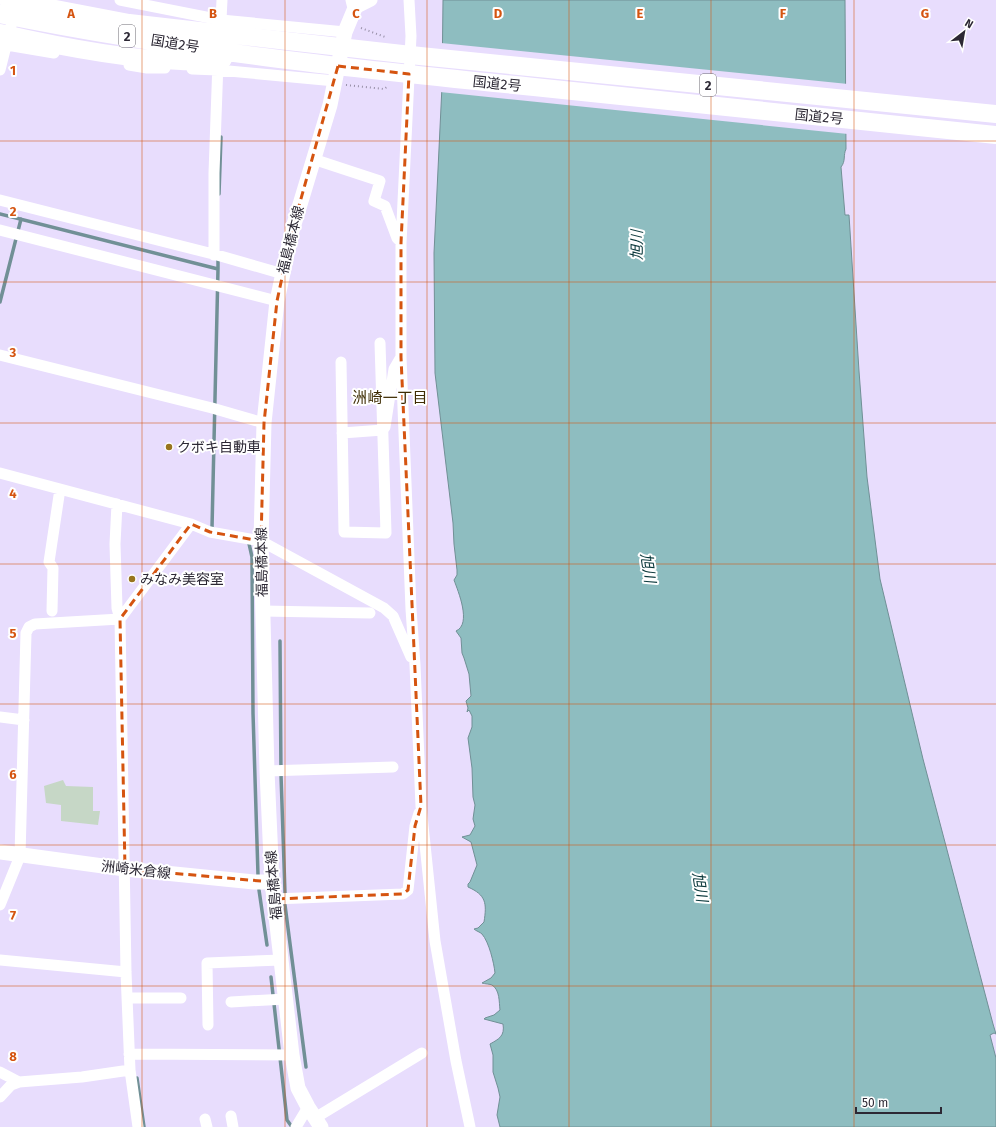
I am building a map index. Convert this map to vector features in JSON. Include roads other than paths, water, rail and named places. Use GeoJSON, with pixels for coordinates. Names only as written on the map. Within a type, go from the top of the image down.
{"type":"FeatureCollection","features":[{"type":"Feature","properties":{"kind":"highway","name":"国道2号"},"geometry":{"type":"LineString","coordinates":[[8,0],[129,23],[219,27],[420,56],[996,114]]}},
{"type":"Feature","properties":{"kind":"highway"},"geometry":{"type":"LineString","coordinates":[[72,0],[219,27]]}},
{"type":"Feature","properties":{"kind":"highway","name":"国道2号"},"geometry":{"type":"LineString","coordinates":[[0,14],[62,26],[254,56],[435,77],[996,135]]}},
{"type":"Feature","properties":{"kind":"highway"},"geometry":{"type":"LineString","coordinates":[[2,41],[182,62],[254,56]]}},
{"type":"Feature","properties":{"kind":"main road","name":"福島橋本線"},"geometry":{"type":"LineString","coordinates":[[314,1118],[298,1088],[284,1055],[278,999],[281,960],[272,882],[276,771],[263,611],[253,540],[277,301],[292,231],[330,105],[345,32],[354,4]]}},
{"type":"Feature","properties":{"kind":"main road","name":"洲崎米倉線"},"geometry":{"type":"LineString","coordinates":[[0,852],[20,856],[125,869],[247,881],[272,882]]}},
{"type":"Feature","properties":{"kind":"street"},"geometry":{"type":"LineString","coordinates":[[0,70],[2,41],[18,0]]}},
{"type":"Feature","properties":{"kind":"street"},"geometry":{"type":"LineString","coordinates":[[120,0],[219,27],[345,32]]}},
{"type":"Feature","properties":{"kind":"street"},"geometry":{"type":"LineString","coordinates":[[217,256],[214,173],[219,27],[222,0]]}},
{"type":"Feature","properties":{"kind":"street"},"geometry":{"type":"LineString","coordinates":[[354,4],[371,0]]}},
{"type":"Feature","properties":{"kind":"street"},"geometry":{"type":"LineString","coordinates":[[409,0],[411,36],[401,242],[401,357],[411,609],[421,806],[434,941],[456,1061],[470,1127]]}},
{"type":"Feature","properties":{"kind":"street"},"geometry":{"type":"LineString","coordinates":[[2,41],[148,68],[218,70],[335,81]]}},
{"type":"Feature","properties":{"kind":"street"},"geometry":{"type":"LineString","coordinates":[[313,159],[380,181],[374,201],[385,206],[397,238],[401,242]]}},
{"type":"Feature","properties":{"kind":"street"},"geometry":{"type":"LineString","coordinates":[[0,200],[283,274]]}},
{"type":"Feature","properties":{"kind":"street"},"geometry":{"type":"LineString","coordinates":[[0,230],[277,301]]}},
{"type":"Feature","properties":{"kind":"street"},"geometry":{"type":"LineString","coordinates":[[341,362],[344,532],[386,533],[380,343]]}},
{"type":"Feature","properties":{"kind":"street"},"geometry":{"type":"LineString","coordinates":[[0,355],[214,408],[264,423]]}},
{"type":"Feature","properties":{"kind":"street"},"geometry":{"type":"LineString","coordinates":[[383,430],[386,427],[394,369],[401,357]]}},
{"type":"Feature","properties":{"kind":"street"},"geometry":{"type":"LineString","coordinates":[[342,433],[383,430]]}},
{"type":"Feature","properties":{"kind":"street"},"geometry":{"type":"LineString","coordinates":[[0,473],[191,524],[210,532],[253,540],[384,608],[393,616],[414,665]]}},
{"type":"Feature","properties":{"kind":"street"},"geometry":{"type":"LineString","coordinates":[[52,611],[53,568],[49,562],[60,489]]}},
{"type":"Feature","properties":{"kind":"street"},"geometry":{"type":"LineString","coordinates":[[117,504],[115,544],[117,608],[120,619],[126,972],[130,998],[132,1054],[130,1070],[138,1127]]}},
{"type":"Feature","properties":{"kind":"street"},"geometry":{"type":"LineString","coordinates":[[0,905],[20,856],[26,633],[28,627],[34,624],[120,619],[191,524]]}},
{"type":"Feature","properties":{"kind":"street"},"geometry":{"type":"LineString","coordinates":[[263,611],[370,613]]}},
{"type":"Feature","properties":{"kind":"street"},"geometry":{"type":"LineString","coordinates":[[0,717],[24,720]]}},
{"type":"Feature","properties":{"kind":"street"},"geometry":{"type":"LineString","coordinates":[[276,771],[394,767]]}},
{"type":"Feature","properties":{"kind":"street"},"geometry":{"type":"LineString","coordinates":[[274,899],[402,894],[408,890],[415,826],[421,806]]}},
{"type":"Feature","properties":{"kind":"street"},"geometry":{"type":"LineString","coordinates":[[0,960],[126,972]]}},
{"type":"Feature","properties":{"kind":"street"},"geometry":{"type":"LineString","coordinates":[[208,1025],[207,963],[281,960]]}},
{"type":"Feature","properties":{"kind":"street"},"geometry":{"type":"LineString","coordinates":[[130,998],[181,998]]}},
{"type":"Feature","properties":{"kind":"street"},"geometry":{"type":"LineString","coordinates":[[231,1002],[278,999]]}},
{"type":"Feature","properties":{"kind":"street"},"geometry":{"type":"LineString","coordinates":[[296,1127],[314,1118],[422,1053]]}},
{"type":"Feature","properties":{"kind":"street"},"geometry":{"type":"LineString","coordinates":[[132,1054],[284,1055]]}},
{"type":"Feature","properties":{"kind":"street"},"geometry":{"type":"LineString","coordinates":[[0,1097],[11,1085],[19,1082],[82,1077],[130,1070]]}},
{"type":"Feature","properties":{"kind":"street"},"geometry":{"type":"LineString","coordinates":[[0,1072],[19,1082]]}},
{"type":"Feature","properties":{"kind":"street"},"geometry":{"type":"LineString","coordinates":[[231,1116],[234,1127]]}},
{"type":"Feature","properties":{"kind":"water","name":"旭川"},"geometry":{"type":"Polygon","coordinates":[[[443,0],[845,0],[846,149],[841,167],[845,215],[849,215],[867,477],[880,579],[923,759],[996,1034],[994,1033],[990,1035],[996,1058],[996,1127],[500,1127],[497,1115],[500,1097],[493,1072],[493,1055],[490,1044],[501,1037],[503,1024],[484,1019],[494,1015],[500,1010],[499,1000],[495,987],[482,983],[491,978],[495,973],[487,942],[482,934],[474,929],[478,928],[484,922],[485,905],[484,900],[479,893],[468,887],[477,865],[471,842],[462,837],[470,835],[475,826],[473,819],[475,805],[468,738],[472,727],[472,716],[469,710],[467,712],[468,708],[466,701],[471,696],[469,674],[462,653],[461,638],[456,631],[461,627],[463,615],[461,599],[454,580],[457,575],[457,570],[453,523],[435,373],[434,253],[442,86],[443,0]]]}},
{"type":"Feature","properties":{"kind":"waterway"},"geometry":{"type":"LineString","coordinates":[[219,194],[221,137]]}},
{"type":"Feature","properties":{"kind":"waterway"},"geometry":{"type":"LineString","coordinates":[[0,214],[218,269],[212,528],[215,530]]}},
{"type":"Feature","properties":{"kind":"waterway"},"geometry":{"type":"LineString","coordinates":[[0,302],[21,219]]}},
{"type":"Feature","properties":{"kind":"waterway"},"geometry":{"type":"LineString","coordinates":[[218,257],[218,269]]}},
{"type":"Feature","properties":{"kind":"waterway"},"geometry":{"type":"LineString","coordinates":[[248,539],[252,557],[253,713],[258,875]]}},
{"type":"Feature","properties":{"kind":"waterway"},"geometry":{"type":"LineString","coordinates":[[280,641],[281,775],[285,893]]}},
{"type":"Feature","properties":{"kind":"waterway"},"geometry":{"type":"LineString","coordinates":[[259,890],[267,945]]}},
{"type":"Feature","properties":{"kind":"waterway"},"geometry":{"type":"LineString","coordinates":[[285,905],[306,1067]]}},
{"type":"Feature","properties":{"kind":"waterway"},"geometry":{"type":"LineString","coordinates":[[271,977],[287,1120],[292,1127]]}},
{"type":"Feature","properties":{"kind":"waterway"},"geometry":{"type":"LineString","coordinates":[[137,1078],[144,1127]]}},
{"type":"Feature","properties":{"kind":"place","name":"クボキ自動車"},"geometry":{"type":"Point","coordinates":[169,447]}},
{"type":"Feature","properties":{"kind":"place","name":"みなみ美容室"},"geometry":{"type":"Point","coordinates":[132,579]}},
{"type":"Feature","properties":{"kind":"district","name":"洲崎一丁目"},"geometry":{"type":"Point","coordinates":[390,398]}}]}
